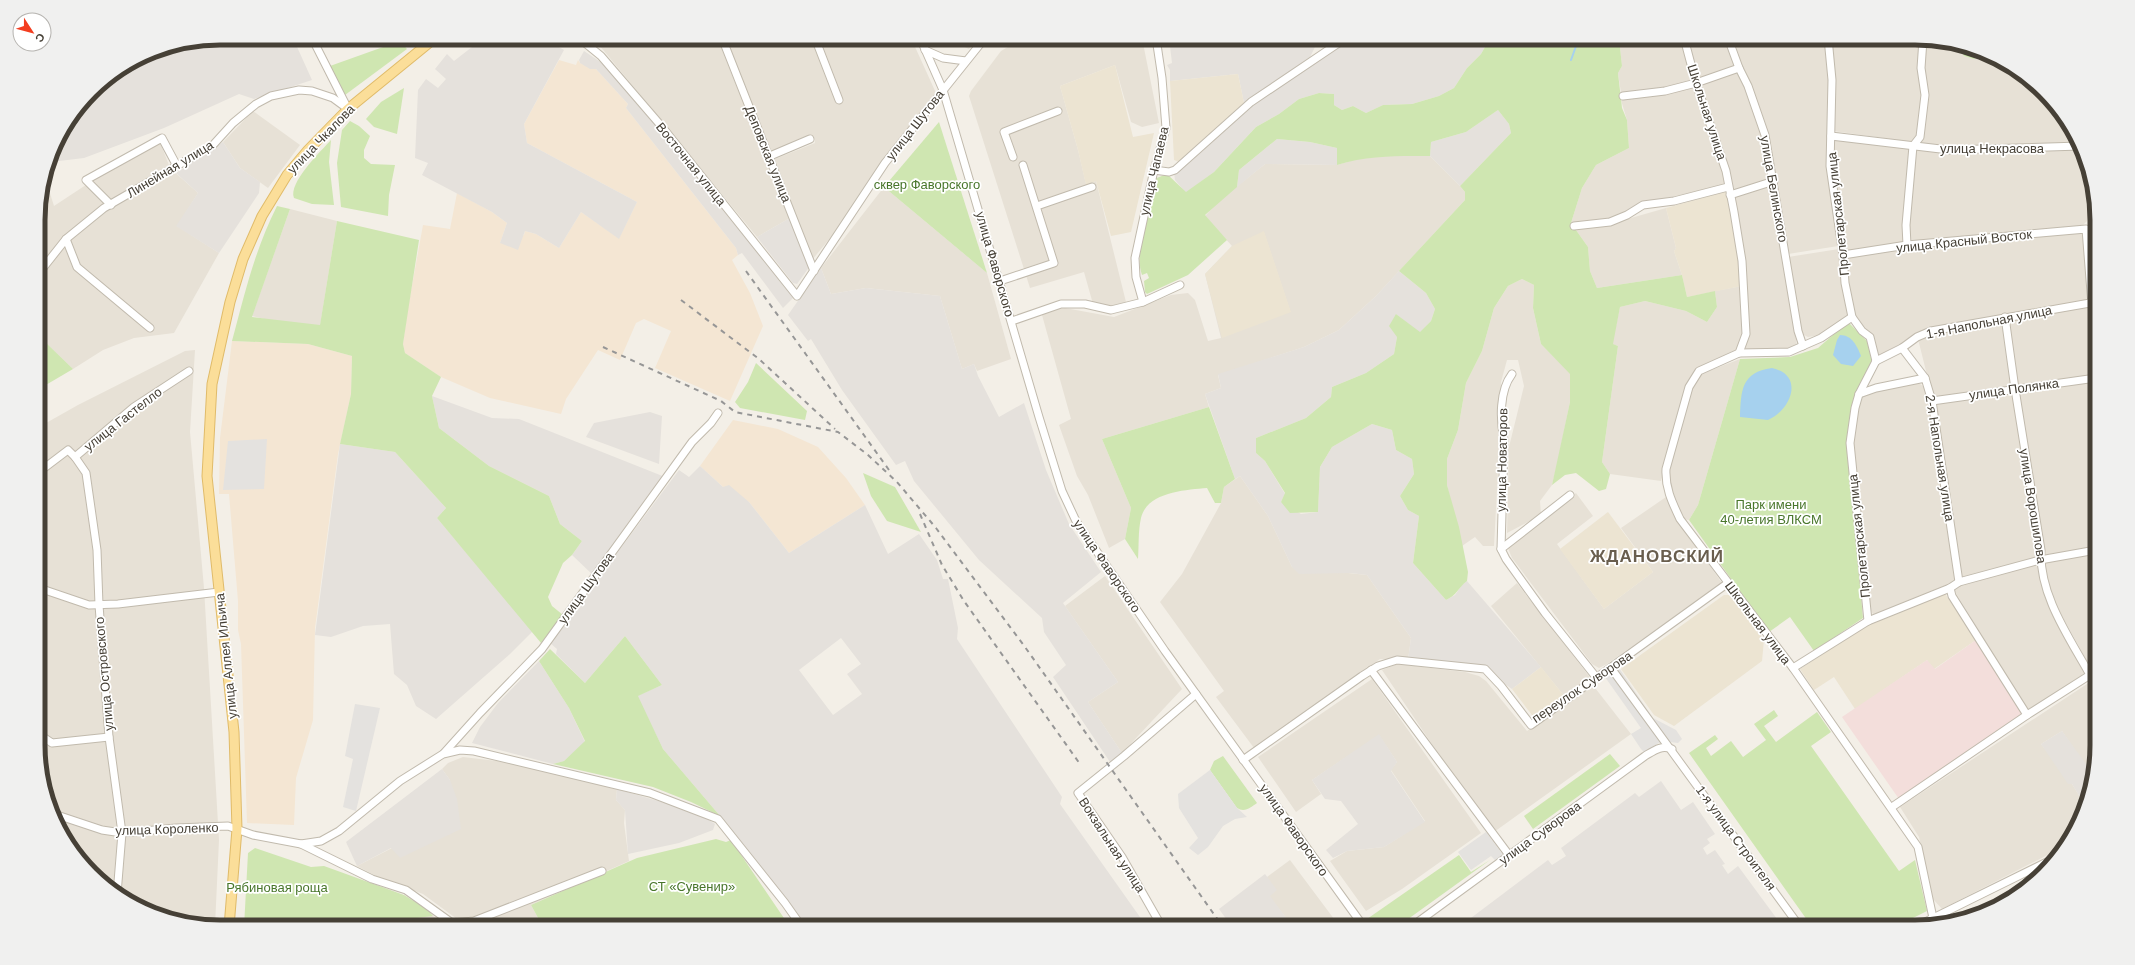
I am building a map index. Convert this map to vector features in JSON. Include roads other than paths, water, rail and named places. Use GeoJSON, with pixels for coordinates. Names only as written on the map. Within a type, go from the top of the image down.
{"type":"FeatureCollection","features":[{"type":"Feature","properties":{"kind":"main road","name":"улица Чкалова"},"geometry":{"type":"LineString","coordinates":[[212,384],[230,302],[243,260],[262,216],[286,175],[348,109],[426,45]]}},
{"type":"Feature","properties":{"kind":"main road","name":"улица Аллея Ильича"},"geometry":{"type":"LineString","coordinates":[[212,384],[207,476],[234,732],[237,829],[230,920]]}},
{"type":"Feature","properties":{"kind":"street"},"geometry":{"type":"LineString","coordinates":[[316,45],[348,109]]}},
{"type":"Feature","properties":{"kind":"street","name":"Восточная улица"},"geometry":{"type":"LineString","coordinates":[[588,45],[601,56],[663,128],[797,296]]}},
{"type":"Feature","properties":{"kind":"street","name":"Деповская улица"},"geometry":{"type":"LineString","coordinates":[[725,45],[770,156],[814,271]]}},
{"type":"Feature","properties":{"kind":"street"},"geometry":{"type":"LineString","coordinates":[[818,45],[840,100]]}},
{"type":"Feature","properties":{"kind":"street","name":"улица Фаворского"},"geometry":{"type":"LineString","coordinates":[[923,45],[943,90],[1062,491],[1076,521],[1196,694],[1359,920]]}},
{"type":"Feature","properties":{"kind":"street","name":"улица Шутова"},"geometry":{"type":"LineString","coordinates":[[797,296],[885,164],[979,45]]}},
{"type":"Feature","properties":{"kind":"street","name":"улица Чапаева"},"geometry":{"type":"LineString","coordinates":[[1143,302],[1136,277],[1135,258],[1154,170],[1166,128],[1162,78],[1157,45]]}},
{"type":"Feature","properties":{"kind":"street"},"geometry":{"type":"LineString","coordinates":[[1154,170],[1169,172],[1175,170],[1251,102],[1336,45]]}},
{"type":"Feature","properties":{"kind":"street","name":"Школьная улица"},"geometry":{"type":"LineString","coordinates":[[1686,45],[1696,83],[1715,133],[1726,171],[1742,261],[1746,334],[1739,353],[1700,371],[1689,387],[1666,470],[1665,483],[1667,492],[1680,519],[1793,668],[1892,807],[1918,847],[1933,918]]}},
{"type":"Feature","properties":{"kind":"street","name":"улица Белинского"},"geometry":{"type":"LineString","coordinates":[[1731,45],[1739,68],[1748,86],[1765,135],[1798,331],[1803,346]]}},
{"type":"Feature","properties":{"kind":"street","name":"Пролетарская улица"},"geometry":{"type":"LineString","coordinates":[[1829,45],[1832,80],[1830,166],[1843,255],[1845,283],[1852,317]]}},
{"type":"Feature","properties":{"kind":"street"},"geometry":{"type":"LineString","coordinates":[[1907,245],[1906,225],[1913,146],[1920,137],[1925,95],[1921,68],[1923,45]]}},
{"type":"Feature","properties":{"kind":"street"},"geometry":{"type":"LineString","coordinates":[[925,50],[943,58],[966,61]]}},
{"type":"Feature","properties":{"kind":"street"},"geometry":{"type":"LineString","coordinates":[[1623,96],[1665,91],[1696,83],[1739,68]]}},
{"type":"Feature","properties":{"kind":"street","name":"Линейная улица"},"geometry":{"type":"LineString","coordinates":[[45,264],[66,239],[111,205],[213,145],[233,123],[256,104],[271,96],[299,90],[312,91],[333,98],[348,109]]}},
{"type":"Feature","properties":{"kind":"street"},"geometry":{"type":"LineString","coordinates":[[1013,156],[1004,132],[1058,111]]}},
{"type":"Feature","properties":{"kind":"street","name":"улица Некрасова"},"geometry":{"type":"LineString","coordinates":[[1831,136],[1949,150],[2074,146]]}},
{"type":"Feature","properties":{"kind":"street"},"geometry":{"type":"LineString","coordinates":[[111,205],[86,180],[162,138],[177,166]]}},
{"type":"Feature","properties":{"kind":"street"},"geometry":{"type":"LineString","coordinates":[[770,156],[810,139]]}},
{"type":"Feature","properties":{"kind":"street"},"geometry":{"type":"LineString","coordinates":[[1000,281],[1054,262],[1023,165]]}},
{"type":"Feature","properties":{"kind":"street"},"geometry":{"type":"LineString","coordinates":[[1730,196],[1774,182]]}},
{"type":"Feature","properties":{"kind":"street"},"geometry":{"type":"LineString","coordinates":[[1037,206],[1092,187]]}},
{"type":"Feature","properties":{"kind":"street"},"geometry":{"type":"LineString","coordinates":[[1574,226],[1610,222],[1627,215],[1643,205],[1674,201],[1728,187]]}},
{"type":"Feature","properties":{"kind":"street","name":"улица Красный Восток"},"geometry":{"type":"LineString","coordinates":[[1843,255],[1907,245],[2086,229],[2090,303]]}},
{"type":"Feature","properties":{"kind":"street"},"geometry":{"type":"LineString","coordinates":[[66,239],[76,267],[150,328]]}},
{"type":"Feature","properties":{"kind":"street"},"geometry":{"type":"LineString","coordinates":[[1012,321],[1061,304],[1085,304],[1111,310],[1143,302],[1180,285]]}},
{"type":"Feature","properties":{"kind":"street","name":"1-я Напольная улица"},"geometry":{"type":"LineString","coordinates":[[1876,361],[1902,348],[1917,337],[1931,331],[2090,303]]}},
{"type":"Feature","properties":{"kind":"street"},"geometry":{"type":"LineString","coordinates":[[1739,353],[1788,352],[1821,338],[1852,317],[1862,331],[1870,337],[1876,361]]}},
{"type":"Feature","properties":{"kind":"street","name":"улица Ворошилова"},"geometry":{"type":"LineString","coordinates":[[2005,317],[2041,550],[2040,560],[2049,599],[2090,675]]}},
{"type":"Feature","properties":{"kind":"street"},"geometry":{"type":"LineString","coordinates":[[1902,348],[1925,378]]}},
{"type":"Feature","properties":{"kind":"street","name":"Пролетарская улица"},"geometry":{"type":"LineString","coordinates":[[1868,621],[1850,444],[1855,408],[1859,394],[1876,361]]}},
{"type":"Feature","properties":{"kind":"street","name":"улица Гастелло"},"geometry":{"type":"LineString","coordinates":[[45,467],[68,450],[75,457],[134,407],[189,371]]}},
{"type":"Feature","properties":{"kind":"street","name":"улица Новаторов"},"geometry":{"type":"LineString","coordinates":[[1501,549],[1504,440],[1501,425],[1505,383],[1512,374]]}},
{"type":"Feature","properties":{"kind":"street","name":"2-я Напольная улица"},"geometry":{"type":"LineString","coordinates":[[1859,394],[1876,388],[1925,378],[1932,401],[1960,582]]}},
{"type":"Feature","properties":{"kind":"street","name":"улица Полянка"},"geometry":{"type":"LineString","coordinates":[[1932,401],[2090,379]]}},
{"type":"Feature","properties":{"kind":"street","name":"улица Шутова"},"geometry":{"type":"LineString","coordinates":[[444,754],[480,713],[542,649],[692,442],[711,424],[718,413]]}},
{"type":"Feature","properties":{"kind":"street","name":"улица Островского"},"geometry":{"type":"LineString","coordinates":[[75,457],[86,473],[97,550],[98,605],[110,737],[122,833],[118,887]]}},
{"type":"Feature","properties":{"kind":"street"},"geometry":{"type":"LineString","coordinates":[[1570,495],[1501,549],[1506,559],[1546,614],[1596,677]]}},
{"type":"Feature","properties":{"kind":"street"},"geometry":{"type":"LineString","coordinates":[[1793,668],[1868,621],[1950,588],[1960,582],[2040,560],[2090,551]]}},
{"type":"Feature","properties":{"kind":"street","name":"переулок Суворова"},"geometry":{"type":"LineString","coordinates":[[1243,760],[1371,670],[1397,660],[1482,668],[1501,686],[1531,725],[1728,583]]}},
{"type":"Feature","properties":{"kind":"street"},"geometry":{"type":"LineString","coordinates":[[1950,588],[1952,596],[2025,716]]}},
{"type":"Feature","properties":{"kind":"street"},"geometry":{"type":"LineString","coordinates":[[45,590],[89,605],[219,592]]}},
{"type":"Feature","properties":{"kind":"street"},"geometry":{"type":"LineString","coordinates":[[1611,668],[1672,749]]}},
{"type":"Feature","properties":{"kind":"street"},"geometry":{"type":"LineString","coordinates":[[1371,670],[1509,855]]}},
{"type":"Feature","properties":{"kind":"street"},"geometry":{"type":"LineString","coordinates":[[1892,807],[2025,716],[2090,675]]}},
{"type":"Feature","properties":{"kind":"street","name":"Вокзальная улица"},"geometry":{"type":"LineString","coordinates":[[1158,920],[1122,857],[1078,793],[1124,756],[1196,694]]}},
{"type":"Feature","properties":{"kind":"street"},"geometry":{"type":"LineString","coordinates":[[45,738],[52,742],[110,737]]}},
{"type":"Feature","properties":{"kind":"street","name":"улица Суворова"},"geometry":{"type":"LineString","coordinates":[[1421,920],[1645,756],[1657,748],[1664,747],[1672,749]]}},
{"type":"Feature","properties":{"kind":"street","name":"1-я улица Строителя"},"geometry":{"type":"LineString","coordinates":[[1672,749],[1795,920]]}},
{"type":"Feature","properties":{"kind":"street"},"geometry":{"type":"LineString","coordinates":[[301,844],[321,841],[339,831],[400,781],[444,754],[460,750],[474,752],[536,765],[650,793],[718,819],[797,920]]}},
{"type":"Feature","properties":{"kind":"street","name":"улица Короленко"},"geometry":{"type":"LineString","coordinates":[[60,816],[102,830],[122,833],[228,826],[254,835],[301,844]]}},
{"type":"Feature","properties":{"kind":"street"},"geometry":{"type":"LineString","coordinates":[[301,844],[372,879],[406,890],[447,920]]}},
{"type":"Feature","properties":{"kind":"street"},"geometry":{"type":"LineString","coordinates":[[1930,920],[2044,863]]}},
{"type":"Feature","properties":{"kind":"street"},"geometry":{"type":"LineString","coordinates":[[479,920],[602,871]]}},
{"type":"Feature","properties":{"kind":"water"},"geometry":{"type":"Polygon","coordinates":[[[1840,335],[1844,335],[1851,339],[1856,345],[1861,356],[1853,366],[1841,364],[1833,355],[1840,335]]]}},
{"type":"Feature","properties":{"kind":"water"},"geometry":{"type":"Polygon","coordinates":[[[1772,368],[1782,372],[1789,378],[1791,385],[1791,393],[1783,409],[1768,420],[1740,417],[1742,391],[1745,384],[1754,374],[1762,370],[1772,368]]]}},
{"type":"Feature","properties":{"kind":"waterway"},"geometry":{"type":"LineString","coordinates":[[1571,60],[1576,45]]}},
{"type":"Feature","properties":{"kind":"railway"},"geometry":{"type":"LineString","coordinates":[[746,271],[889,470]]}},
{"type":"Feature","properties":{"kind":"railway"},"geometry":{"type":"LineString","coordinates":[[681,300],[759,359],[835,429]]}},
{"type":"Feature","properties":{"kind":"railway"},"geometry":{"type":"LineString","coordinates":[[603,347],[721,401],[735,412],[838,432],[868,455],[897,482],[936,528],[1025,647],[1218,920]]}},
{"type":"Feature","properties":{"kind":"railway"},"geometry":{"type":"LineString","coordinates":[[920,514],[942,565],[964,601],[1080,764]]}},
{"type":"Feature","properties":{"kind":"district","name":"ЖДАНОВСКИЙ"},"geometry":{"type":"Point","coordinates":[1657,556]}},
{"type":"Feature","properties":{"kind":"park label","name":"сквер Фаворского"},"geometry":{"type":"Point","coordinates":[927,184]}},
{"type":"Feature","properties":{"kind":"park label","name":"Парк имени 40-летия ВЛКСМ"},"geometry":{"type":"Point","coordinates":[1771,512]}},
{"type":"Feature","properties":{"kind":"park label","name":"СТ «Сувенир»"},"geometry":{"type":"Point","coordinates":[692,886]}},
{"type":"Feature","properties":{"kind":"park label","name":"Рябиновая роща"},"geometry":{"type":"Point","coordinates":[277,887]}}]}
